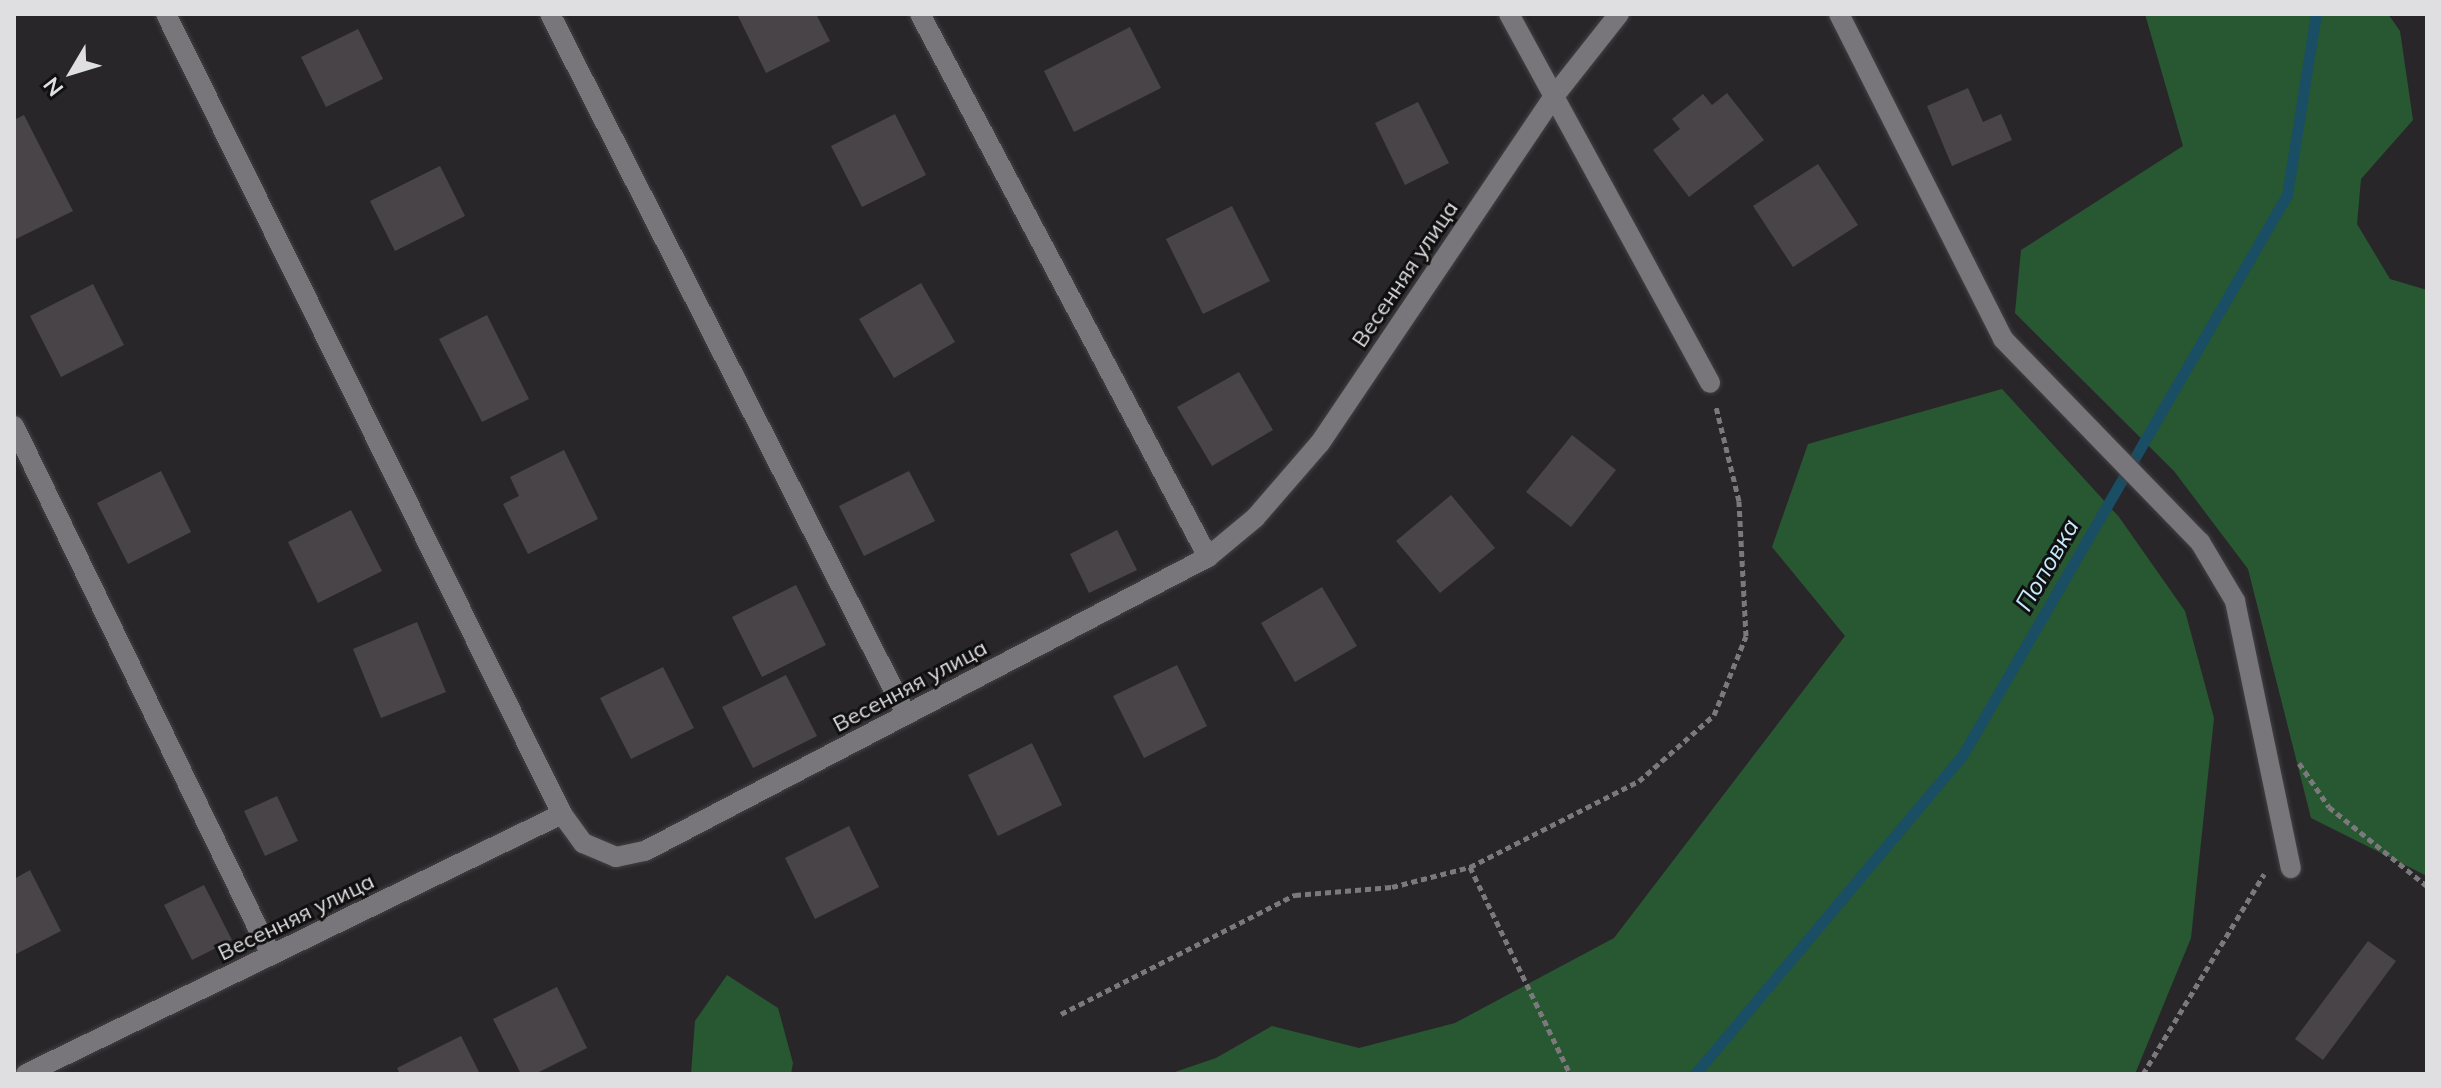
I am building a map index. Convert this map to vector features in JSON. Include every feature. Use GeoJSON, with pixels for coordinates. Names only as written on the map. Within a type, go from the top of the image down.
{"type":"FeatureCollection","features":[{"type":"Feature","properties":{"kind":"street"},"geometry":{"type":"LineString","coordinates":[[166,14],[562,814]]}},
{"type":"Feature","properties":{"kind":"street"},"geometry":{"type":"LineString","coordinates":[[550,14],[906,714]]}},
{"type":"Feature","properties":{"kind":"street"},"geometry":{"type":"LineString","coordinates":[[920,14],[1208,557]]}},
{"type":"Feature","properties":{"kind":"street"},"geometry":{"type":"LineString","coordinates":[[1509,14],[1555,95],[1624,233],[1710,383]]}},
{"type":"Feature","properties":{"kind":"street","name":"Весенняя улица"},"geometry":{"type":"LineString","coordinates":[[26,1074],[562,814],[583,843],[616,857],[645,851],[1208,557],[1255,518],[1320,443],[1555,95],[1619,14]]}},
{"type":"Feature","properties":{"kind":"street"},"geometry":{"type":"LineString","coordinates":[[1839,14],[2003,339],[2200,542],[2235,601],[2291,868]]}},
{"type":"Feature","properties":{"kind":"street"},"geometry":{"type":"LineString","coordinates":[[14,426],[271,955]]}},
{"type":"Feature","properties":{"kind":"path"},"geometry":{"type":"LineString","coordinates":[[1061,1014],[1295,895],[1392,887],[1470,867],[1639,781],[1714,715],[1746,636],[1739,501],[1710,383]]}},
{"type":"Feature","properties":{"kind":"path"},"geometry":{"type":"LineString","coordinates":[[2296,759],[2329,807],[2427,886]]}},
{"type":"Feature","properties":{"kind":"path"},"geometry":{"type":"LineString","coordinates":[[2143,1074],[2285,839]]}},
{"type":"Feature","properties":{"kind":"path"},"geometry":{"type":"LineString","coordinates":[[1470,867],[1570,1074]]}},
{"type":"Feature","properties":{"kind":"green space"},"geometry":{"type":"Polygon","coordinates":[[[2145,14],[2388,14],[2400,31],[2413,120],[2361,179],[2357,224],[2390,279],[2427,290],[2427,876],[2311,818],[2248,569],[2174,471],[2015,313],[2021,250],[2183,146],[2145,14]]]}},
{"type":"Feature","properties":{"kind":"green space"},"geometry":{"type":"Polygon","coordinates":[[[2002,389],[2119,517],[2185,611],[2214,718],[2191,938],[2135,1074],[1169,1074],[1216,1058],[1272,1026],[1359,1048],[1455,1023],[1614,938],[1845,636],[1772,547],[1808,444],[2002,389]]]}},
{"type":"Feature","properties":{"kind":"green space"},"geometry":{"type":"Polygon","coordinates":[[[727,975],[778,1008],[793,1063],[791,1074],[691,1074],[695,1021],[727,975]]]}},
{"type":"Feature","properties":{"kind":"building"},"geometry":{"type":"Polygon","coordinates":[[[737,14],[816,14],[830,41],[766,73],[737,14]]]}},
{"type":"Feature","properties":{"kind":"building"},"geometry":{"type":"Polygon","coordinates":[[[1130,27],[1161,88],[1074,132],[1044,71],[1130,27]]]}},
{"type":"Feature","properties":{"kind":"building"},"geometry":{"type":"Polygon","coordinates":[[[358,29],[383,79],[326,107],[301,57],[358,29]]]}},
{"type":"Feature","properties":{"kind":"building"},"geometry":{"type":"Polygon","coordinates":[[[1968,88],[1983,122],[2001,114],[2012,140],[1952,166],[1927,106],[1968,88]]]}},
{"type":"Feature","properties":{"kind":"building"},"geometry":{"type":"Polygon","coordinates":[[[1727,93],[1764,140],[1689,197],[1653,150],[1680,129],[1672,119],[1703,94],[1712,105],[1727,93]]]}},
{"type":"Feature","properties":{"kind":"building"},"geometry":{"type":"Polygon","coordinates":[[[1418,102],[1449,163],[1405,185],[1375,123],[1418,102]]]}},
{"type":"Feature","properties":{"kind":"building"},"geometry":{"type":"Polygon","coordinates":[[[895,114],[926,175],[862,207],[831,146],[895,114]]]}},
{"type":"Feature","properties":{"kind":"building"},"geometry":{"type":"Polygon","coordinates":[[[24,115],[73,211],[14,240],[14,120],[24,115]]]}},
{"type":"Feature","properties":{"kind":"building"},"geometry":{"type":"Polygon","coordinates":[[[1818,164],[1858,225],[1793,267],[1753,206],[1818,164]]]}},
{"type":"Feature","properties":{"kind":"building"},"geometry":{"type":"Polygon","coordinates":[[[440,166],[465,216],[395,251],[370,201],[440,166]]]}},
{"type":"Feature","properties":{"kind":"building"},"geometry":{"type":"Polygon","coordinates":[[[1232,206],[1270,281],[1203,314],[1166,239],[1232,206]]]}},
{"type":"Feature","properties":{"kind":"building"},"geometry":{"type":"Polygon","coordinates":[[[921,283],[955,342],[894,378],[859,319],[921,283]]]}},
{"type":"Feature","properties":{"kind":"building"},"geometry":{"type":"Polygon","coordinates":[[[93,284],[124,345],[61,377],[30,316],[93,284]]]}},
{"type":"Feature","properties":{"kind":"building"},"geometry":{"type":"Polygon","coordinates":[[[487,315],[529,399],[482,422],[439,339],[487,315]]]}},
{"type":"Feature","properties":{"kind":"building"},"geometry":{"type":"Polygon","coordinates":[[[1239,372],[1273,430],[1212,466],[1177,407],[1239,372]]]}},
{"type":"Feature","properties":{"kind":"building"},"geometry":{"type":"Polygon","coordinates":[[[1572,435],[1616,470],[1571,527],[1526,492],[1572,435]]]}},
{"type":"Feature","properties":{"kind":"building"},"geometry":{"type":"Polygon","coordinates":[[[564,450],[598,519],[528,554],[503,504],[519,496],[510,477],[564,450]]]}},
{"type":"Feature","properties":{"kind":"building"},"geometry":{"type":"Polygon","coordinates":[[[161,471],[191,532],[128,564],[97,503],[161,471]]]}},
{"type":"Feature","properties":{"kind":"building"},"geometry":{"type":"Polygon","coordinates":[[[909,471],[935,521],[864,556],[839,506],[909,471]]]}},
{"type":"Feature","properties":{"kind":"building"},"geometry":{"type":"Polygon","coordinates":[[[1451,495],[1495,548],[1440,593],[1396,541],[1451,495]]]}},
{"type":"Feature","properties":{"kind":"building"},"geometry":{"type":"Polygon","coordinates":[[[351,510],[382,571],[318,603],[288,542],[351,510]]]}},
{"type":"Feature","properties":{"kind":"building"},"geometry":{"type":"Polygon","coordinates":[[[1117,530],[1137,570],[1089,593],[1070,554],[1117,530]]]}},
{"type":"Feature","properties":{"kind":"building"},"geometry":{"type":"Polygon","coordinates":[[[796,585],[826,645],[762,677],[732,617],[796,585]]]}},
{"type":"Feature","properties":{"kind":"building"},"geometry":{"type":"Polygon","coordinates":[[[1322,587],[1357,646],[1295,682],[1261,623],[1322,587]]]}},
{"type":"Feature","properties":{"kind":"building"},"geometry":{"type":"Polygon","coordinates":[[[417,622],[446,692],[381,718],[353,649],[417,622]]]}},
{"type":"Feature","properties":{"kind":"building"},"geometry":{"type":"Polygon","coordinates":[[[1177,665],[1207,726],[1144,758],[1113,696],[1177,665]]]}},
{"type":"Feature","properties":{"kind":"building"},"geometry":{"type":"Polygon","coordinates":[[[663,667],[694,728],[631,759],[600,698],[663,667]]]}},
{"type":"Feature","properties":{"kind":"building"},"geometry":{"type":"Polygon","coordinates":[[[786,675],[817,736],[753,768],[722,707],[786,675]]]}},
{"type":"Feature","properties":{"kind":"building"},"geometry":{"type":"Polygon","coordinates":[[[1032,743],[1062,805],[998,836],[968,775],[1032,743]]]}},
{"type":"Feature","properties":{"kind":"building"},"geometry":{"type":"Polygon","coordinates":[[[277,796],[298,841],[265,856],[244,811],[277,796]]]}},
{"type":"Feature","properties":{"kind":"building"},"geometry":{"type":"Polygon","coordinates":[[[849,826],[879,887],[815,919],[785,858],[849,826]]]}},
{"type":"Feature","properties":{"kind":"building"},"geometry":{"type":"Polygon","coordinates":[[[30,870],[61,931],[14,955],[14,879],[30,870]]]}},
{"type":"Feature","properties":{"kind":"building"},"geometry":{"type":"Polygon","coordinates":[[[204,885],[232,940],[192,960],[164,905],[204,885]]]}},
{"type":"Feature","properties":{"kind":"building"},"geometry":{"type":"Polygon","coordinates":[[[2368,941],[2396,961],[2323,1060],[2295,1039],[2368,941]]]}},
{"type":"Feature","properties":{"kind":"building"},"geometry":{"type":"Polygon","coordinates":[[[557,987],[587,1048],[535,1074],[521,1074],[493,1019],[557,987]]]}},
{"type":"Feature","properties":{"kind":"building"},"geometry":{"type":"Polygon","coordinates":[[[461,1036],[480,1074],[400,1074],[397,1068],[461,1036]]]}},
{"type":"Feature","properties":{"kind":"waterway","name":"Поповка"},"geometry":{"type":"LineString","coordinates":[[1695,1074],[1962,756],[2287,195],[2316,14]]}}]}
